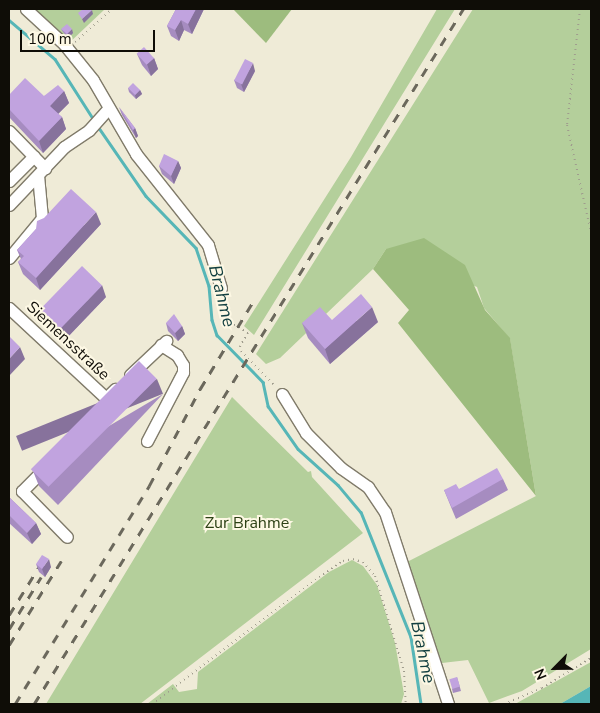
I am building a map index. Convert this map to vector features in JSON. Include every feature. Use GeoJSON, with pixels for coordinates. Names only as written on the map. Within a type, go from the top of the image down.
{"type":"FeatureCollection","features":[{"type":"Feature","properties":{"kind":"street"},"geometry":{"type":"LineString","coordinates":[[26,9],[68,49],[92,80],[106,112],[136,154],[208,245],[222,288]]}},
{"type":"Feature","properties":{"kind":"street"},"geometry":{"type":"LineString","coordinates":[[9,205],[64,148],[89,130],[106,112]]}},
{"type":"Feature","properties":{"kind":"street"},"geometry":{"type":"LineString","coordinates":[[9,131],[34,156],[41,171],[42,218],[9,258]]}},
{"type":"Feature","properties":{"kind":"street"},"geometry":{"type":"LineString","coordinates":[[9,181],[34,156]]}},
{"type":"Feature","properties":{"kind":"street","name":"Siemensstraße"},"geometry":{"type":"LineString","coordinates":[[9,308],[106,398]]}},
{"type":"Feature","properties":{"kind":"street","name":"Siemensstraße"},"geometry":{"type":"LineString","coordinates":[[100,410],[106,398],[163,343],[177,355],[183,365],[183,372],[147,441]]}},
{"type":"Feature","properties":{"kind":"street"},"geometry":{"type":"LineString","coordinates":[[282,394],[306,434],[341,468],[368,487],[385,512],[448,704]]}},
{"type":"Feature","properties":{"kind":"street"},"geometry":{"type":"LineString","coordinates":[[52,460],[22,490],[67,537]]}},
{"type":"Feature","properties":{"kind":"path"},"geometry":{"type":"LineString","coordinates":[[68,49],[112,9]]}},
{"type":"Feature","properties":{"kind":"path"},"geometry":{"type":"LineString","coordinates":[[580,9],[567,125],[591,232]]}},
{"type":"Feature","properties":{"kind":"path"},"geometry":{"type":"LineString","coordinates":[[222,288],[230,322],[248,333],[240,346],[241,351],[282,394]]}},
{"type":"Feature","properties":{"kind":"path"},"geometry":{"type":"LineString","coordinates":[[152,704],[320,577],[343,561],[352,559],[363,562],[375,576],[404,671],[406,704]]}},
{"type":"Feature","properties":{"kind":"path"},"geometry":{"type":"LineString","coordinates":[[504,704],[542,688],[591,658]]}},
{"type":"Feature","properties":{"kind":"green space"},"geometry":{"type":"Polygon","coordinates":[[[34,9],[105,9],[69,43],[34,9]]]}},
{"type":"Feature","properties":{"kind":"green space"},"geometry":{"type":"Polygon","coordinates":[[[233,9],[292,9],[266,43],[233,9]]]}},
{"type":"Feature","properties":{"kind":"green space"},"geometry":{"type":"Polygon","coordinates":[[[437,9],[455,9],[254,335],[244,326],[351,157],[437,9]]]}},
{"type":"Feature","properties":{"kind":"green space"},"geometry":{"type":"Polygon","coordinates":[[[473,9],[591,9],[591,649],[522,691],[489,703],[468,660],[442,663],[407,562],[536,496],[510,339],[484,308],[477,287],[386,249],[373,269],[280,358],[266,364],[256,354],[473,9]]]}},
{"type":"Feature","properties":{"kind":"green space"},"geometry":{"type":"Polygon","coordinates":[[[424,238],[465,265],[485,310],[510,338],[536,496],[398,323],[409,310],[373,269],[386,249],[424,238]]]}},
{"type":"Feature","properties":{"kind":"green space","name":"Zur Brahme"},"geometry":{"type":"Polygon","coordinates":[[[232,397],[308,472],[311,471],[312,477],[363,533],[140,704],[46,704],[232,397]]]}},
{"type":"Feature","properties":{"kind":"green space"},"geometry":{"type":"Polygon","coordinates":[[[352,560],[363,566],[377,585],[395,643],[404,694],[401,704],[147,704],[173,684],[179,692],[197,689],[198,672],[329,572],[352,560]]]}},
{"type":"Feature","properties":{"kind":"green space"},"geometry":{"type":"Polygon","coordinates":[[[591,662],[591,686],[560,704],[515,704],[591,662]]]}},
{"type":"Feature","properties":{"kind":"water"},"geometry":{"type":"Polygon","coordinates":[[[591,686],[591,704],[560,704],[591,686]]]}},
{"type":"Feature","properties":{"kind":"building"},"geometry":{"type":"Polygon","coordinates":[[[83,9],[92,10],[82,19],[78,13],[83,9]]]}},
{"type":"Feature","properties":{"kind":"building"},"geometry":{"type":"Polygon","coordinates":[[[176,9],[196,9],[188,24],[181,20],[175,30],[167,26],[176,9]]]}},
{"type":"Feature","properties":{"kind":"building"},"geometry":{"type":"Polygon","coordinates":[[[67,24],[72,29],[67,34],[61,29],[67,24]]]}},
{"type":"Feature","properties":{"kind":"building"},"geometry":{"type":"Polygon","coordinates":[[[144,47],[154,58],[147,65],[137,54],[144,47]]]}},
{"type":"Feature","properties":{"kind":"building"},"geometry":{"type":"Polygon","coordinates":[[[245,59],[253,63],[242,84],[234,80],[245,59]]]}},
{"type":"Feature","properties":{"kind":"building"},"geometry":{"type":"Polygon","coordinates":[[[25,78],[44,96],[58,85],[64,91],[50,106],[62,117],[39,141],[9,109],[9,95],[25,78]]]}},
{"type":"Feature","properties":{"kind":"building"},"geometry":{"type":"Polygon","coordinates":[[[133,83],[140,90],[135,95],[128,88],[133,83]]]}},
{"type":"Feature","properties":{"kind":"building"},"geometry":{"type":"Polygon","coordinates":[[[119,107],[135,128],[133,130],[119,107]]]}},
{"type":"Feature","properties":{"kind":"building"},"geometry":{"type":"Polygon","coordinates":[[[164,154],[178,161],[171,176],[159,166],[164,154]]]}},
{"type":"Feature","properties":{"kind":"building"},"geometry":{"type":"Polygon","coordinates":[[[71,189],[96,212],[36,278],[18,262],[24,256],[17,250],[36,229],[37,221],[44,218],[71,189]]]}},
{"type":"Feature","properties":{"kind":"building"},"geometry":{"type":"Polygon","coordinates":[[[82,266],[102,285],[58,331],[38,312],[82,266]]]}},
{"type":"Feature","properties":{"kind":"building"},"geometry":{"type":"Polygon","coordinates":[[[361,294],[372,307],[325,349],[302,323],[320,307],[332,320],[361,294]]]}},
{"type":"Feature","properties":{"kind":"building"},"geometry":{"type":"Polygon","coordinates":[[[174,314],[182,326],[175,333],[166,323],[174,314]]]}},
{"type":"Feature","properties":{"kind":"building"},"geometry":{"type":"Polygon","coordinates":[[[9,336],[20,347],[9,359],[9,336]]]}},
{"type":"Feature","properties":{"kind":"building"},"geometry":{"type":"Polygon","coordinates":[[[139,361],[157,379],[48,487],[31,469],[139,361]]]}},
{"type":"Feature","properties":{"kind":"building"},"geometry":{"type":"Polygon","coordinates":[[[497,468],[503,479],[452,508],[444,490],[456,484],[459,489],[497,468]]]}},
{"type":"Feature","properties":{"kind":"building"},"geometry":{"type":"Polygon","coordinates":[[[9,497],[36,523],[27,533],[9,515],[9,497]]]}},
{"type":"Feature","properties":{"kind":"building"},"geometry":{"type":"Polygon","coordinates":[[[42,555],[49,559],[42,569],[36,564],[42,555]]]}},
{"type":"Feature","properties":{"kind":"building"},"geometry":{"type":"Polygon","coordinates":[[[457,677],[460,687],[452,689],[449,679],[457,677]]]}},
{"type":"Feature","properties":{"kind":"waterway","name":"Brahme"},"geometry":{"type":"LineString","coordinates":[[9,20],[55,59],[94,120]]}},
{"type":"Feature","properties":{"kind":"waterway","name":"Brahme"},"geometry":{"type":"LineString","coordinates":[[97,125],[146,196],[196,248],[209,286],[212,320],[217,335],[263,382],[268,406],[298,449],[338,485],[361,512],[411,637],[421,704]]}},
{"type":"Feature","properties":{"kind":"railway"},"geometry":{"type":"LineString","coordinates":[[34,704],[463,9]]}},
{"type":"Feature","properties":{"kind":"railway"},"geometry":{"type":"LineString","coordinates":[[15,704],[149,486],[200,389],[254,300]]}},
{"type":"Feature","properties":{"kind":"railway"},"geometry":{"type":"LineString","coordinates":[[9,645],[61,561]]}},
{"type":"Feature","properties":{"kind":"railway"},"geometry":{"type":"LineString","coordinates":[[9,615],[40,565]]}},
{"type":"Feature","properties":{"kind":"railway"},"geometry":{"type":"LineString","coordinates":[[9,629],[41,577]]}}]}
